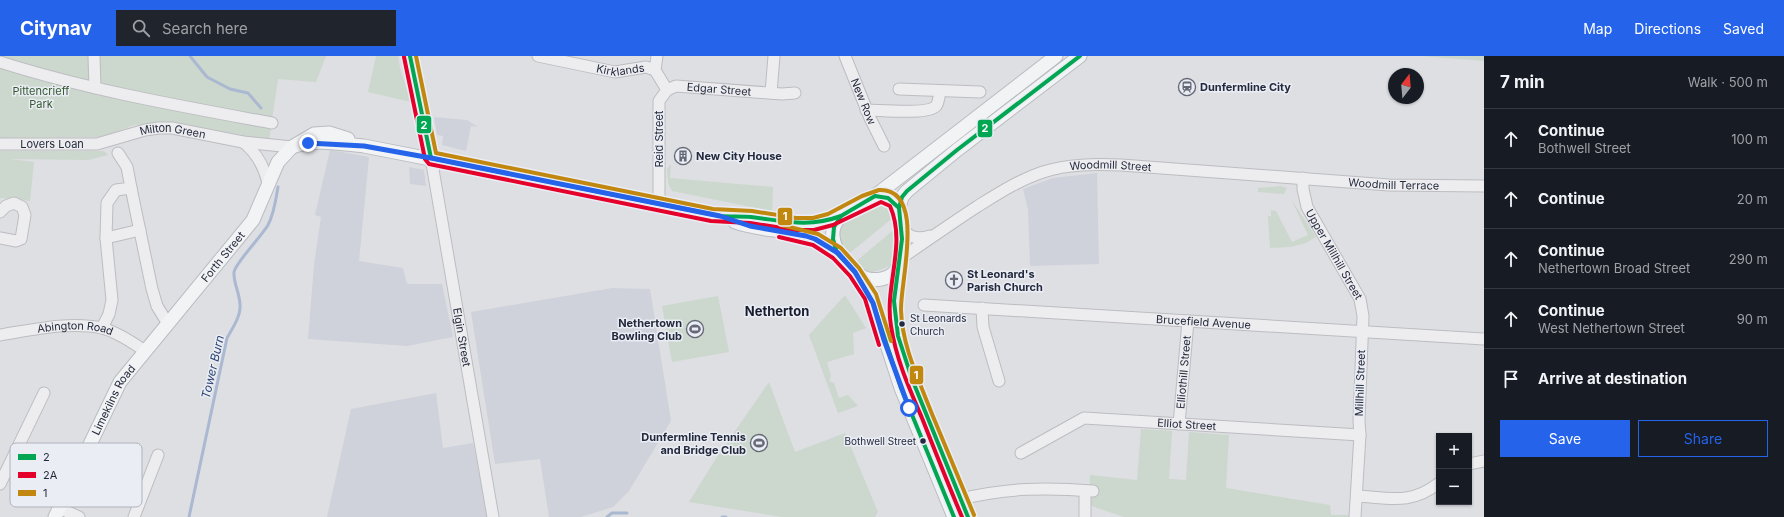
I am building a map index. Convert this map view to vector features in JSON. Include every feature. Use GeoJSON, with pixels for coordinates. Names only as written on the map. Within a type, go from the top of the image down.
{"type":"FeatureCollection","features":[{"type":"Feature","properties":{"kind":"main road"},"geometry":{"type":"LineString","coordinates":[[720,216],[752,217],[801,225],[820,223],[841,216],[875,196],[1056,56]]}},
{"type":"Feature","properties":{"kind":"main road"},"geometry":{"type":"LineString","coordinates":[[968,517],[912,379],[898,336],[894,301],[900,262],[901,224],[899,208],[902,196],[907,191],[957,150],[1080,56]]}},
{"type":"Feature","properties":{"kind":"main road"},"geometry":{"type":"LineString","coordinates":[[289,150],[309,136],[320,133],[335,135],[364,146],[720,216],[750,226],[806,236],[819,241],[838,253],[855,272],[874,305],[901,388],[954,517]]}},
{"type":"Feature","properties":{"kind":"main road","name":"Forth Street"},"geometry":{"type":"LineString","coordinates":[[145,351],[253,220],[261,205],[268,183],[278,162],[289,150]]}},
{"type":"Feature","properties":{"kind":"main road"},"geometry":{"type":"LineString","coordinates":[[875,196],[888,198],[899,208]]}},
{"type":"Feature","properties":{"kind":"main road"},"geometry":{"type":"LineString","coordinates":[[838,253],[834,244],[833,233],[841,216]]}},
{"type":"Feature","properties":{"kind":"main road"},"geometry":{"type":"LineString","coordinates":[[855,272],[865,278],[877,280],[890,275],[900,262]]}},
{"type":"Feature","properties":{"kind":"main road","name":"Limekilns Road"},"geometry":{"type":"LineString","coordinates":[[90,443],[120,382],[145,351]]}},
{"type":"Feature","properties":{"kind":"street"},"geometry":{"type":"LineString","coordinates":[[94,56],[95,88]]}},
{"type":"Feature","properties":{"kind":"street","name":"Elgin Street"},"geometry":{"type":"LineString","coordinates":[[410,56],[431,158],[494,517]]}},
{"type":"Feature","properties":{"kind":"street","name":"Kirklands"},"geometry":{"type":"LineString","coordinates":[[538,56],[614,72],[646,67],[655,70]]}},
{"type":"Feature","properties":{"kind":"street"},"geometry":{"type":"LineString","coordinates":[[657,56],[655,70],[667,90]]}},
{"type":"Feature","properties":{"kind":"street"},"geometry":{"type":"LineString","coordinates":[[771,93],[774,56]]}},
{"type":"Feature","properties":{"kind":"street","name":"New Row"},"geometry":{"type":"LineString","coordinates":[[845,56],[866,110],[884,146]]}},
{"type":"Feature","properties":{"kind":"street"},"geometry":{"type":"LineString","coordinates":[[0,62],[48,77],[95,88],[272,122]]}},
{"type":"Feature","properties":{"kind":"street","name":"Edgar Street"},"geometry":{"type":"LineString","coordinates":[[667,90],[676,86],[771,93],[795,93]]}},
{"type":"Feature","properties":{"kind":"street"},"geometry":{"type":"LineString","coordinates":[[899,89],[980,92]]}},
{"type":"Feature","properties":{"kind":"street","name":"Reid Street"},"geometry":{"type":"LineString","coordinates":[[659,205],[659,101],[667,90]]}},
{"type":"Feature","properties":{"kind":"street"},"geometry":{"type":"LineString","coordinates":[[866,110],[909,111],[932,109],[938,104],[940,91]]}},
{"type":"Feature","properties":{"kind":"street","name":"Milton Green"},"geometry":{"type":"LineString","coordinates":[[104,142],[145,130],[172,128],[289,150]]}},
{"type":"Feature","properties":{"kind":"street","name":"Lovers Loan"},"geometry":{"type":"LineString","coordinates":[[0,144],[97,144],[104,142]]}},
{"type":"Feature","properties":{"kind":"street"},"geometry":{"type":"LineString","coordinates":[[243,142],[253,150],[260,160],[268,183]]}},
{"type":"Feature","properties":{"kind":"street"},"geometry":{"type":"LineString","coordinates":[[118,153],[127,167],[150,280],[157,306],[168,324]]}},
{"type":"Feature","properties":{"kind":"street","name":"Woodmill Street"},"geometry":{"type":"LineString","coordinates":[[900,262],[934,234],[1008,187],[1044,172],[1064,167],[1094,164],[1121,165],[1303,178]]}},
{"type":"Feature","properties":{"kind":"street","name":"Woodmill Terrace"},"geometry":{"type":"LineString","coordinates":[[1303,178],[1389,185],[1484,186]]}},
{"type":"Feature","properties":{"kind":"street","name":"Upper Millhill Street"},"geometry":{"type":"LineString","coordinates":[[1303,178],[1303,189],[1307,207],[1360,299],[1363,316],[1362,331]]}},
{"type":"Feature","properties":{"kind":"street"},"geometry":{"type":"LineString","coordinates":[[102,328],[109,314],[112,300],[106,238],[107,203],[116,190],[131,188]]}},
{"type":"Feature","properties":{"kind":"street"},"geometry":{"type":"LineString","coordinates":[[0,212],[6,206],[14,203],[22,207],[25,215],[21,239],[16,241],[0,238]]}},
{"type":"Feature","properties":{"kind":"street","name":"Woodmill Street"},"geometry":{"type":"LineString","coordinates":[[901,224],[908,234],[915,238],[924,238],[934,234]]}},
{"type":"Feature","properties":{"kind":"street"},"geometry":{"type":"LineString","coordinates":[[106,238],[140,230]]}},
{"type":"Feature","properties":{"kind":"street","name":"Brucefield Avenue"},"geometry":{"type":"LineString","coordinates":[[924,305],[1484,339]]}},
{"type":"Feature","properties":{"kind":"street"},"geometry":{"type":"LineString","coordinates":[[982,308],[983,327],[999,381]]}},
{"type":"Feature","properties":{"kind":"street","name":"Elliothill Street"},"geometry":{"type":"LineString","coordinates":[[1179,424],[1188,321]]}},
{"type":"Feature","properties":{"kind":"street","name":"Abington Road"},"geometry":{"type":"LineString","coordinates":[[0,335],[78,326],[102,328],[125,338],[145,351]]}},
{"type":"Feature","properties":{"kind":"street","name":"Millhill Street"},"geometry":{"type":"LineString","coordinates":[[1355,517],[1360,435],[1358,421],[1362,331]]}},
{"type":"Feature","properties":{"kind":"street"},"geometry":{"type":"LineString","coordinates":[[20,443],[44,393]]}},
{"type":"Feature","properties":{"kind":"street","name":"Elliot Street"},"geometry":{"type":"LineString","coordinates":[[1021,453],[1084,418],[1360,435]]}},
{"type":"Feature","properties":{"kind":"street"},"geometry":{"type":"LineString","coordinates":[[142,496],[158,455]]}},
{"type":"Feature","properties":{"kind":"street"},"geometry":{"type":"LineString","coordinates":[[1472,463],[1484,460]]}},
{"type":"Feature","properties":{"kind":"street"},"geometry":{"type":"LineString","coordinates":[[0,484],[10,463]]}},
{"type":"Feature","properties":{"kind":"street"},"geometry":{"type":"LineString","coordinates":[[1357,496],[1406,500],[1428,492],[1436,485]]}},
{"type":"Feature","properties":{"kind":"street"},"geometry":{"type":"LineString","coordinates":[[960,499],[989,492],[1042,488],[1089,491],[1085,517]]}},
{"type":"Feature","properties":{"kind":"street"},"geometry":{"type":"LineString","coordinates":[[134,517],[138,507]]}},
{"type":"Feature","properties":{"kind":"street"},"geometry":{"type":"LineString","coordinates":[[57,512],[78,517]]}},
{"type":"Feature","properties":{"kind":"shaded area"},"geometry":{"type":"Polygon","coordinates":[[[434,117],[467,120],[478,127],[471,126],[466,151],[442,145],[443,136],[437,135],[434,117]]]}},
{"type":"Feature","properties":{"kind":"shaded area"},"geometry":{"type":"Polygon","coordinates":[[[330,150],[369,157],[359,261],[403,268],[407,284],[442,284],[453,337],[407,346],[308,339],[314,265],[321,217],[315,215],[330,150]]]}},
{"type":"Feature","properties":{"kind":"shaded area"},"geometry":{"type":"Polygon","coordinates":[[[409,167],[424,170],[426,186],[410,184],[409,167]]]}},
{"type":"Feature","properties":{"kind":"shaded area"},"geometry":{"type":"Polygon","coordinates":[[[1097,173],[1099,264],[1030,266],[1028,209],[1023,189],[1053,178],[1097,173]]]}},
{"type":"Feature","properties":{"kind":"shaded area"},"geometry":{"type":"Polygon","coordinates":[[[612,288],[650,289],[671,421],[629,491],[613,507],[581,517],[549,517],[540,459],[495,464],[471,312],[612,288]]]}},
{"type":"Feature","properties":{"kind":"shaded area"},"geometry":{"type":"Polygon","coordinates":[[[436,393],[443,448],[473,443],[488,517],[327,517],[351,409],[436,393]]]}},
{"type":"Feature","properties":{"kind":"green space","name":"Pittencrieff Park"},"geometry":{"type":"Polygon","coordinates":[[[0,56],[326,56],[316,82],[278,79],[269,140],[173,122],[134,125],[102,137],[0,138],[0,56]]]}},
{"type":"Feature","properties":{"kind":"green space"},"geometry":{"type":"Polygon","coordinates":[[[376,56],[398,56],[400,68],[411,102],[368,92],[376,56]]]}},
{"type":"Feature","properties":{"kind":"green space"},"geometry":{"type":"Polygon","coordinates":[[[1421,56],[1484,56],[1484,61],[1421,56]]]}},
{"type":"Feature","properties":{"kind":"green space"},"geometry":{"type":"Polygon","coordinates":[[[0,151],[104,151],[108,155],[88,160],[10,159],[34,162],[30,201],[0,198],[0,151]]]}},
{"type":"Feature","properties":{"kind":"green space"},"geometry":{"type":"Polygon","coordinates":[[[671,164],[670,178],[773,187],[772,211],[672,191],[668,183],[667,169],[671,164]]]}},
{"type":"Feature","properties":{"kind":"green space"},"geometry":{"type":"Polygon","coordinates":[[[1281,186],[1287,188],[1284,194],[1258,192],[1258,188],[1281,186]]]}},
{"type":"Feature","properties":{"kind":"green space"},"geometry":{"type":"Polygon","coordinates":[[[1291,199],[1316,237],[1306,243],[1290,247],[1270,248],[1268,216],[1271,216],[1271,210],[1276,211],[1292,242],[1308,235],[1291,199]]]}},
{"type":"Feature","properties":{"kind":"green space"},"geometry":{"type":"Polygon","coordinates":[[[884,202],[892,206],[895,216],[846,256],[839,247],[840,225],[860,210],[872,204],[884,202]]]}},
{"type":"Feature","properties":{"kind":"green space"},"geometry":{"type":"Polygon","coordinates":[[[897,227],[897,244],[891,265],[871,272],[858,268],[853,264],[897,227]]]}},
{"type":"Feature","properties":{"kind":"green space"},"geometry":{"type":"Polygon","coordinates":[[[845,295],[866,328],[853,333],[854,354],[827,362],[831,376],[829,381],[834,383],[839,398],[848,395],[858,406],[838,413],[809,335],[845,295]]]}},
{"type":"Feature","properties":{"kind":"green space","name":"Nethertown Bowling Club"},"geometry":{"type":"Polygon","coordinates":[[[718,296],[729,352],[672,362],[662,306],[718,296]]]}},
{"type":"Feature","properties":{"kind":"green space","name":"Dunfermline Tennis and Bridge Club"},"geometry":{"type":"Polygon","coordinates":[[[769,382],[795,452],[845,433],[878,512],[875,517],[782,517],[689,502],[715,460],[769,382]]]}},
{"type":"Feature","properties":{"kind":"green space"},"geometry":{"type":"Polygon","coordinates":[[[1141,429],[1172,431],[1169,479],[1186,480],[1189,432],[1229,435],[1226,488],[1330,505],[1331,515],[1350,515],[1350,517],[1124,517],[1089,505],[1090,475],[1137,480],[1141,429]]]}},
{"type":"Feature","properties":{"kind":"waterway","name":"Tower Burn"},"geometry":{"type":"LineString","coordinates":[[190,56],[207,77],[230,89],[248,93],[261,108]]}},
{"type":"Feature","properties":{"kind":"waterway","name":"Tower Burn"},"geometry":{"type":"LineString","coordinates":[[189,517],[227,338],[236,322],[240,309],[240,301],[234,272],[239,262],[268,225],[276,201],[278,187]]}},
{"type":"Feature","properties":{"kind":"waterway"},"geometry":{"type":"LineString","coordinates":[[607,517],[612,513],[627,513]]}},
{"type":"Feature","properties":{"kind":"transit line","name":"2"},"geometry":{"type":"LineString","coordinates":[[410,56],[431,158],[720,216],[751,217],[786,222],[807,223],[829,220],[841,216]]}},
{"type":"Feature","properties":{"kind":"transit line","name":"1"},"geometry":{"type":"LineString","coordinates":[[416,56],[436,153],[713,209],[752,211],[796,218],[813,218],[828,214],[862,196],[879,190],[894,193],[903,204],[907,220],[908,239],[901,310],[904,337],[917,376],[974,515]]}},
{"type":"Feature","properties":{"kind":"transit line","name":"2"},"geometry":{"type":"LineString","coordinates":[[899,208],[902,197],[907,191],[957,150],[1080,56]]}},
{"type":"Feature","properties":{"kind":"transit line","name":"2A"},"geometry":{"type":"LineString","coordinates":[[404,57],[425,159],[429,164],[711,221],[750,223],[795,230],[814,230],[833,225],[881,202],[890,206],[895,220],[896,235],[896,250],[890,296],[893,338],[908,384],[962,517]]}},
{"type":"Feature","properties":{"kind":"transit line","name":"2"},"geometry":{"type":"LineString","coordinates":[[954,517],[901,388],[873,303],[855,272],[837,253],[833,239],[834,227],[841,216],[875,196],[888,198],[899,208],[902,239],[894,301],[898,336],[912,379],[968,517]]}},
{"type":"Feature","properties":{"kind":"transit line","name":"1"},"geometry":{"type":"LineString","coordinates":[[781,225],[818,234],[841,248],[859,268],[876,294],[891,341]]}},
{"type":"Feature","properties":{"kind":"transit line","name":"2A"},"geometry":{"type":"LineString","coordinates":[[779,237],[813,245],[833,258],[850,276],[865,299],[879,345]]}},
{"type":"Feature","properties":{"kind":"place","name":"Dunfermline City"},"geometry":{"type":"Point","coordinates":[1187,87]}},
{"type":"Feature","properties":{"kind":"place","name":"New City House"},"geometry":{"type":"Point","coordinates":[683,156]}},
{"type":"Feature","properties":{"kind":"place","name":"St Leonard's Parish Church"},"geometry":{"type":"Point","coordinates":[954,280]}},
{"type":"Feature","properties":{"kind":"place","name":"St Leonards Church"},"geometry":{"type":"Point","coordinates":[902,324]}},
{"type":"Feature","properties":{"kind":"place","name":"Nethertown Bowling Club"},"geometry":{"type":"Point","coordinates":[695,329]}},
{"type":"Feature","properties":{"kind":"place","name":"Bothwell Street"},"geometry":{"type":"Point","coordinates":[923,441]}},
{"type":"Feature","properties":{"kind":"place","name":"Dunfermline Tennis and Bridge Club"},"geometry":{"type":"Point","coordinates":[759,443]}},
{"type":"Feature","properties":{"kind":"district","name":"Netherton"},"geometry":{"type":"Point","coordinates":[777,311]}},
{"type":"Feature","properties":{"kind":"route"},"geometry":{"type":"LineString","coordinates":[[308,143],[324,142],[364,146],[431,158],[652,204],[720,216],[750,226],[798,234],[815,239],[838,253],[855,272],[866,288],[874,305],[884,340],[909,408]]}}]}
